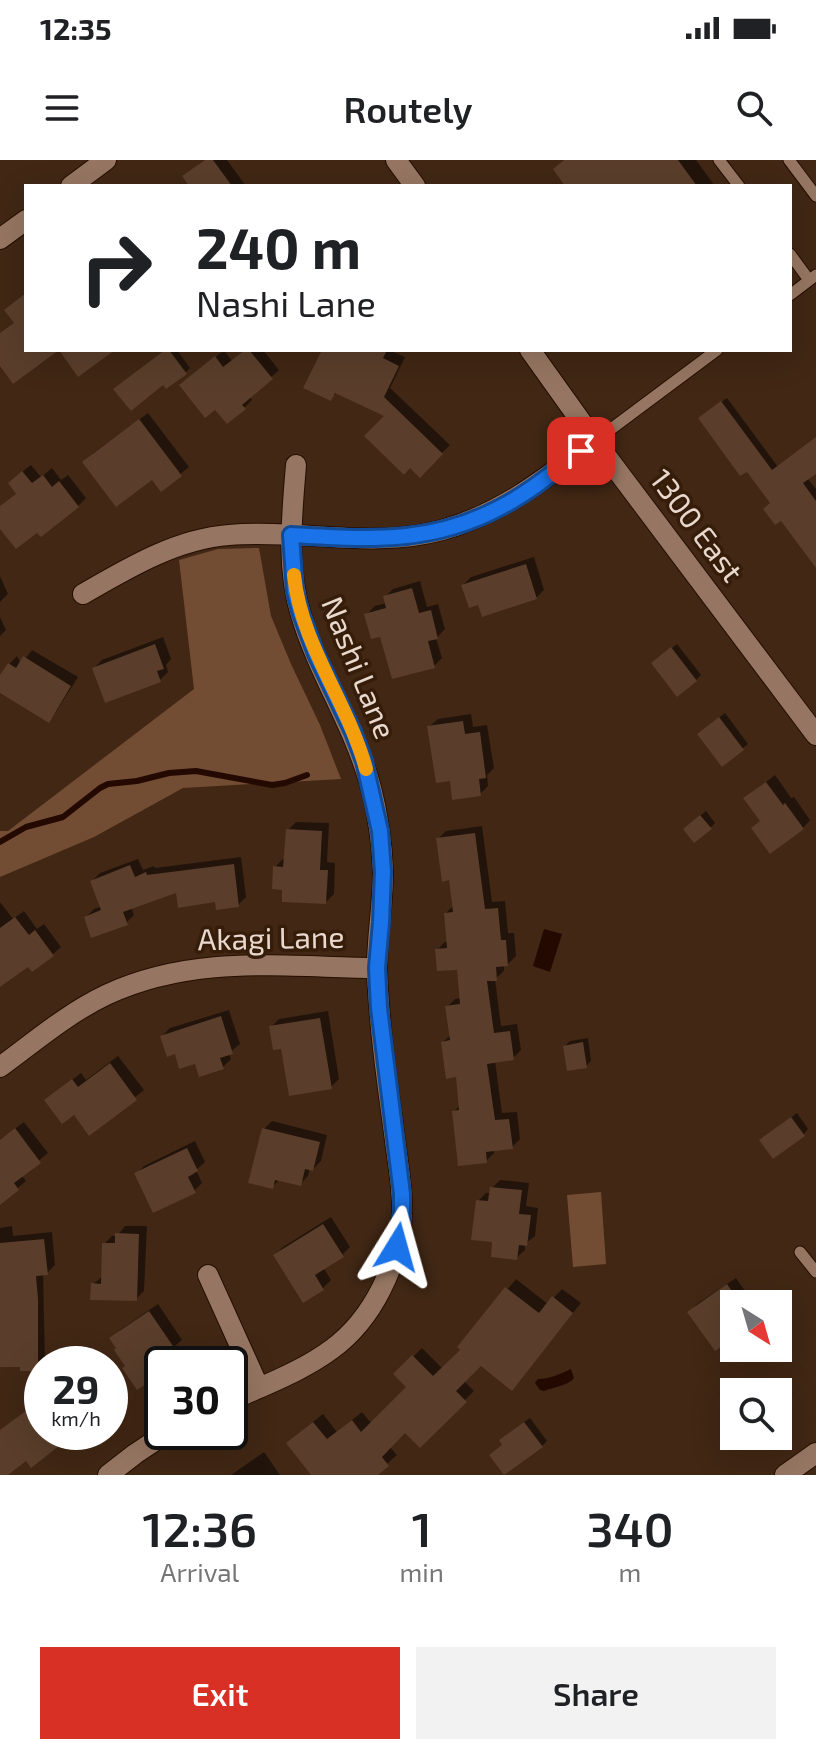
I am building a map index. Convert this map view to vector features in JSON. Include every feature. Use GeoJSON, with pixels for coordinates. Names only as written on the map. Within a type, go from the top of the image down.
{"type":"FeatureCollection","features":[{"type":"Feature","properties":{"kind":"street"},"geometry":{"type":"LineString","coordinates":[[74,184],[106,160]]}},
{"type":"Feature","properties":{"kind":"street"},"geometry":{"type":"LineString","coordinates":[[404,163],[414,184]]}},
{"type":"Feature","properties":{"kind":"street"},"geometry":{"type":"LineString","coordinates":[[0,239],[24,221]]}},
{"type":"Feature","properties":{"kind":"street","name":"1300 East"},"geometry":{"type":"LineString","coordinates":[[531,352],[816,735]]}},
{"type":"Feature","properties":{"kind":"street"},"geometry":{"type":"LineString","coordinates":[[83,594],[134,566],[191,542],[226,535],[382,539],[442,530],[500,508],[529,491],[595,441]]}},
{"type":"Feature","properties":{"kind":"street","name":"Nashi Lane"},"geometry":{"type":"LineString","coordinates":[[248,1393],[313,1362],[353,1330],[381,1290],[397,1247],[402,1221],[402,1194],[383,1049],[377,968],[383,872],[380,831],[364,761],[312,645],[295,592],[291,535],[296,465]]}},
{"type":"Feature","properties":{"kind":"street","name":"Akagi Lane"},"geometry":{"type":"LineString","coordinates":[[0,1067],[73,1015],[105,996],[140,981],[176,972],[225,966],[377,968]]}},
{"type":"Feature","properties":{"kind":"street"},"geometry":{"type":"LineString","coordinates":[[208,1275],[259,1388]]}},
{"type":"Feature","properties":{"kind":"street"},"geometry":{"type":"LineString","coordinates":[[108,1475],[144,1448]]}},
{"type":"Feature","properties":{"kind":"street"},"geometry":{"type":"LineString","coordinates":[[785,1475],[816,1453]]}},
{"type":"Feature","properties":{"kind":"lane"},"geometry":{"type":"LineString","coordinates":[[719,160],[737,184]]}},
{"type":"Feature","properties":{"kind":"lane"},"geometry":{"type":"LineString","coordinates":[[789,160],[816,196]]}},
{"type":"Feature","properties":{"kind":"lane"},"geometry":{"type":"LineString","coordinates":[[792,256],[813,278],[792,294]]}},
{"type":"Feature","properties":{"kind":"lane"},"geometry":{"type":"LineString","coordinates":[[595,441],[714,352]]}},
{"type":"Feature","properties":{"kind":"lane"},"geometry":{"type":"LineString","coordinates":[[800,1252],[816,1272]]}},
{"type":"Feature","properties":{"kind":"shaded area"},"geometry":{"type":"Polygon","coordinates":[[[259,548],[271,616],[341,779],[183,788],[94,837],[0,877],[0,831],[8,831],[194,689],[179,560],[218,549],[259,548]]]}},
{"type":"Feature","properties":{"kind":"shaded area"},"geometry":{"type":"Polygon","coordinates":[[[544,929],[562,934],[550,972],[533,966],[544,929]]]}},
{"type":"Feature","properties":{"kind":"shaded area"},"geometry":{"type":"Polygon","coordinates":[[[601,1192],[606,1264],[573,1267],[567,1195],[601,1192]]]}},
{"type":"Feature","properties":{"kind":"shaded area"},"geometry":{"type":"Polygon","coordinates":[[[571,1369],[574,1378],[564,1385],[544,1391],[535,1383],[538,1379],[571,1369]]]}},
{"type":"Feature","properties":{"kind":"building"},"geometry":{"type":"Polygon","coordinates":[[[205,160],[213,160],[231,184],[188,184],[182,176],[205,160]]]}},
{"type":"Feature","properties":{"kind":"building"},"geometry":{"type":"Polygon","coordinates":[[[564,160],[678,160],[696,184],[564,184],[553,169],[564,160]]]}},
{"type":"Feature","properties":{"kind":"building"},"geometry":{"type":"Polygon","coordinates":[[[24,295],[24,352],[56,352],[13,384],[0,366],[0,333],[14,323],[4,310],[24,295]]]}},
{"type":"Feature","properties":{"kind":"building"},"geometry":{"type":"Polygon","coordinates":[[[60,352],[112,352],[78,377],[60,352]]]}},
{"type":"Feature","properties":{"kind":"building"},"geometry":{"type":"Polygon","coordinates":[[[162,352],[170,352],[187,374],[166,389],[163,385],[131,411],[113,389],[162,352]]]}},
{"type":"Feature","properties":{"kind":"building"},"geometry":{"type":"Polygon","coordinates":[[[242,352],[251,352],[273,379],[242,405],[246,409],[227,424],[215,410],[205,418],[179,385],[215,356],[223,367],[242,352]]]}},
{"type":"Feature","properties":{"kind":"building"},"geometry":{"type":"Polygon","coordinates":[[[321,352],[386,352],[383,358],[399,366],[384,397],[443,454],[420,478],[410,468],[404,475],[364,436],[384,416],[335,393],[331,401],[303,388],[321,352]]]}},
{"type":"Feature","properties":{"kind":"building"},"geometry":{"type":"Polygon","coordinates":[[[721,401],[772,470],[816,437],[816,474],[803,483],[816,501],[816,568],[781,521],[775,525],[763,509],[770,503],[747,472],[740,476],[698,418],[721,401]]]}},
{"type":"Feature","properties":{"kind":"building"},"geometry":{"type":"Polygon","coordinates":[[[139,419],[182,476],[161,492],[152,480],[116,507],[82,462],[139,419]]]}},
{"type":"Feature","properties":{"kind":"building"},"geometry":{"type":"Polygon","coordinates":[[[22,471],[32,483],[43,475],[52,487],[59,481],[79,507],[41,537],[37,533],[16,549],[0,529],[0,506],[16,494],[8,483],[22,471]]]}},
{"type":"Feature","properties":{"kind":"building"},"geometry":{"type":"Polygon","coordinates":[[[526,564],[537,599],[482,617],[478,605],[469,608],[461,585],[526,564]]]}},
{"type":"Feature","properties":{"kind":"building"},"geometry":{"type":"Polygon","coordinates":[[[412,588],[419,613],[431,610],[438,639],[428,641],[435,668],[392,679],[380,637],[371,639],[364,614],[386,608],[383,596],[412,588]]]}},
{"type":"Feature","properties":{"kind":"building"},"geometry":{"type":"Polygon","coordinates":[[[155,644],[164,669],[157,671],[161,682],[105,703],[92,668],[155,644]]]}},
{"type":"Feature","properties":{"kind":"building"},"geometry":{"type":"Polygon","coordinates":[[[671,647],[697,681],[677,697],[651,663],[671,647]]]}},
{"type":"Feature","properties":{"kind":"building"},"geometry":{"type":"Polygon","coordinates":[[[23,656],[71,686],[49,723],[0,693],[0,675],[8,663],[16,668],[23,656]]]}},
{"type":"Feature","properties":{"kind":"building"},"geometry":{"type":"Polygon","coordinates":[[[719,717],[744,750],[722,767],[697,734],[719,717]]]}},
{"type":"Feature","properties":{"kind":"building"},"geometry":{"type":"Polygon","coordinates":[[[463,721],[465,734],[480,732],[486,778],[479,779],[481,796],[452,800],[450,781],[436,783],[427,726],[463,721]]]}},
{"type":"Feature","properties":{"kind":"building"},"geometry":{"type":"Polygon","coordinates":[[[766,782],[804,829],[770,854],[751,828],[760,821],[743,798],[766,782]]]}},
{"type":"Feature","properties":{"kind":"building"},"geometry":{"type":"Polygon","coordinates":[[[700,815],[712,829],[694,843],[683,829],[700,815]]]}},
{"type":"Feature","properties":{"kind":"building"},"geometry":{"type":"Polygon","coordinates":[[[286,829],[322,831],[320,870],[328,870],[326,904],[282,902],[282,890],[272,889],[273,866],[283,867],[286,829]]]}},
{"type":"Feature","properties":{"kind":"building"},"geometry":{"type":"Polygon","coordinates":[[[475,833],[485,909],[498,908],[501,940],[506,940],[508,966],[496,967],[497,981],[487,981],[494,1033],[510,1031],[514,1060],[487,1064],[495,1120],[509,1119],[513,1149],[486,1152],[487,1163],[458,1166],[452,1111],[459,1110],[456,1077],[446,1079],[441,1042],[450,1040],[445,1006],[460,1004],[457,970],[437,971],[435,949],[447,948],[444,913],[453,912],[449,880],[442,882],[436,838],[475,833]]]}},
{"type":"Feature","properties":{"kind":"building"},"geometry":{"type":"Polygon","coordinates":[[[234,864],[239,907],[216,910],[215,902],[178,908],[176,893],[123,912],[128,925],[91,938],[84,917],[101,910],[90,881],[130,865],[135,877],[146,872],[147,875],[234,864]]]}},
{"type":"Feature","properties":{"kind":"building"},"geometry":{"type":"Polygon","coordinates":[[[15,917],[29,935],[35,930],[54,956],[32,972],[28,967],[0,987],[0,928],[15,917]]]}},
{"type":"Feature","properties":{"kind":"building"},"geometry":{"type":"Polygon","coordinates":[[[221,1016],[233,1054],[220,1058],[224,1069],[199,1077],[195,1064],[179,1069],[175,1054],[167,1057],[160,1036],[221,1016]]]}},
{"type":"Feature","properties":{"kind":"building"},"geometry":{"type":"Polygon","coordinates":[[[320,1018],[332,1089],[289,1096],[281,1049],[273,1050],[269,1026],[320,1018]]]}},
{"type":"Feature","properties":{"kind":"building"},"geometry":{"type":"Polygon","coordinates":[[[583,1042],[587,1068],[567,1071],[563,1046],[583,1042]]]}},
{"type":"Feature","properties":{"kind":"building"},"geometry":{"type":"Polygon","coordinates":[[[110,1063],[137,1100],[89,1136],[74,1115],[62,1124],[44,1100],[72,1079],[78,1087],[110,1063]]]}},
{"type":"Feature","properties":{"kind":"building"},"geometry":{"type":"Polygon","coordinates":[[[791,1117],[805,1136],[773,1159],[759,1140],[791,1117]]]}},
{"type":"Feature","properties":{"kind":"building"},"geometry":{"type":"Polygon","coordinates":[[[15,1128],[41,1163],[14,1183],[19,1190],[0,1205],[0,1140],[15,1128]]]}},
{"type":"Feature","properties":{"kind":"building"},"geometry":{"type":"Polygon","coordinates":[[[262,1128],[320,1142],[313,1171],[305,1169],[301,1186],[275,1180],[273,1189],[248,1183],[262,1128]]]}},
{"type":"Feature","properties":{"kind":"building"},"geometry":{"type":"Polygon","coordinates":[[[187,1148],[198,1171],[188,1177],[196,1193],[153,1213],[134,1173],[187,1148]]]}},
{"type":"Feature","properties":{"kind":"building"},"geometry":{"type":"Polygon","coordinates":[[[490,1187],[522,1190],[519,1214],[531,1215],[527,1246],[519,1245],[517,1260],[491,1257],[492,1242],[471,1240],[476,1200],[488,1201],[490,1187]]]}},
{"type":"Feature","properties":{"kind":"building"},"geometry":{"type":"Polygon","coordinates":[[[323,1224],[344,1257],[315,1275],[324,1290],[303,1303],[273,1255],[323,1224]]]}},
{"type":"Feature","properties":{"kind":"building"},"geometry":{"type":"Polygon","coordinates":[[[115,1233],[139,1234],[137,1301],[90,1300],[91,1283],[101,1284],[102,1243],[115,1243],[115,1233]]]}},
{"type":"Feature","properties":{"kind":"building"},"geometry":{"type":"Polygon","coordinates":[[[44,1239],[48,1275],[36,1276],[38,1346],[24,1346],[24,1371],[20,1371],[20,1367],[0,1367],[0,1243],[44,1239]]]}},
{"type":"Feature","properties":{"kind":"building"},"geometry":{"type":"Polygon","coordinates":[[[727,1284],[731,1290],[720,1290],[720,1348],[715,1351],[687,1312],[727,1284]]]}},
{"type":"Feature","properties":{"kind":"building"},"geometry":{"type":"Polygon","coordinates":[[[505,1287],[539,1313],[552,1296],[573,1313],[512,1391],[481,1366],[456,1391],[467,1402],[420,1448],[405,1433],[382,1457],[389,1466],[378,1475],[311,1475],[286,1443],[313,1422],[327,1439],[352,1420],[361,1432],[406,1387],[393,1374],[412,1355],[433,1376],[460,1350],[457,1347],[505,1287]]]}},
{"type":"Feature","properties":{"kind":"building"},"geometry":{"type":"Polygon","coordinates":[[[149,1311],[173,1346],[144,1346],[144,1386],[137,1390],[128,1377],[128,1346],[115,1346],[109,1338],[149,1311]]]}},
{"type":"Feature","properties":{"kind":"building"},"geometry":{"type":"Polygon","coordinates":[[[24,1412],[24,1450],[54,1450],[31,1468],[26,1461],[8,1475],[0,1475],[0,1430],[24,1412]]]}},
{"type":"Feature","properties":{"kind":"building"},"geometry":{"type":"Polygon","coordinates":[[[524,1422],[543,1447],[504,1475],[489,1455],[502,1445],[499,1440],[524,1422]]]}},
{"type":"Feature","properties":{"kind":"waterway"},"geometry":{"type":"LineString","coordinates":[[0,842],[26,827],[63,817],[108,784],[196,771],[272,785],[307,775]]}},
{"type":"Feature","properties":{"kind":"slow traffic"},"geometry":{"type":"LineString","coordinates":[[294,575],[295,592],[308,635],[353,732],[366,769]]}},
{"type":"Feature","properties":{"kind":"route"},"geometry":{"type":"LineString","coordinates":[[397,1247],[402,1194],[383,1049],[377,968],[383,872],[380,831],[364,761],[301,614],[295,592],[291,535],[382,539],[442,530],[500,508],[529,491],[581,451]]}}]}
